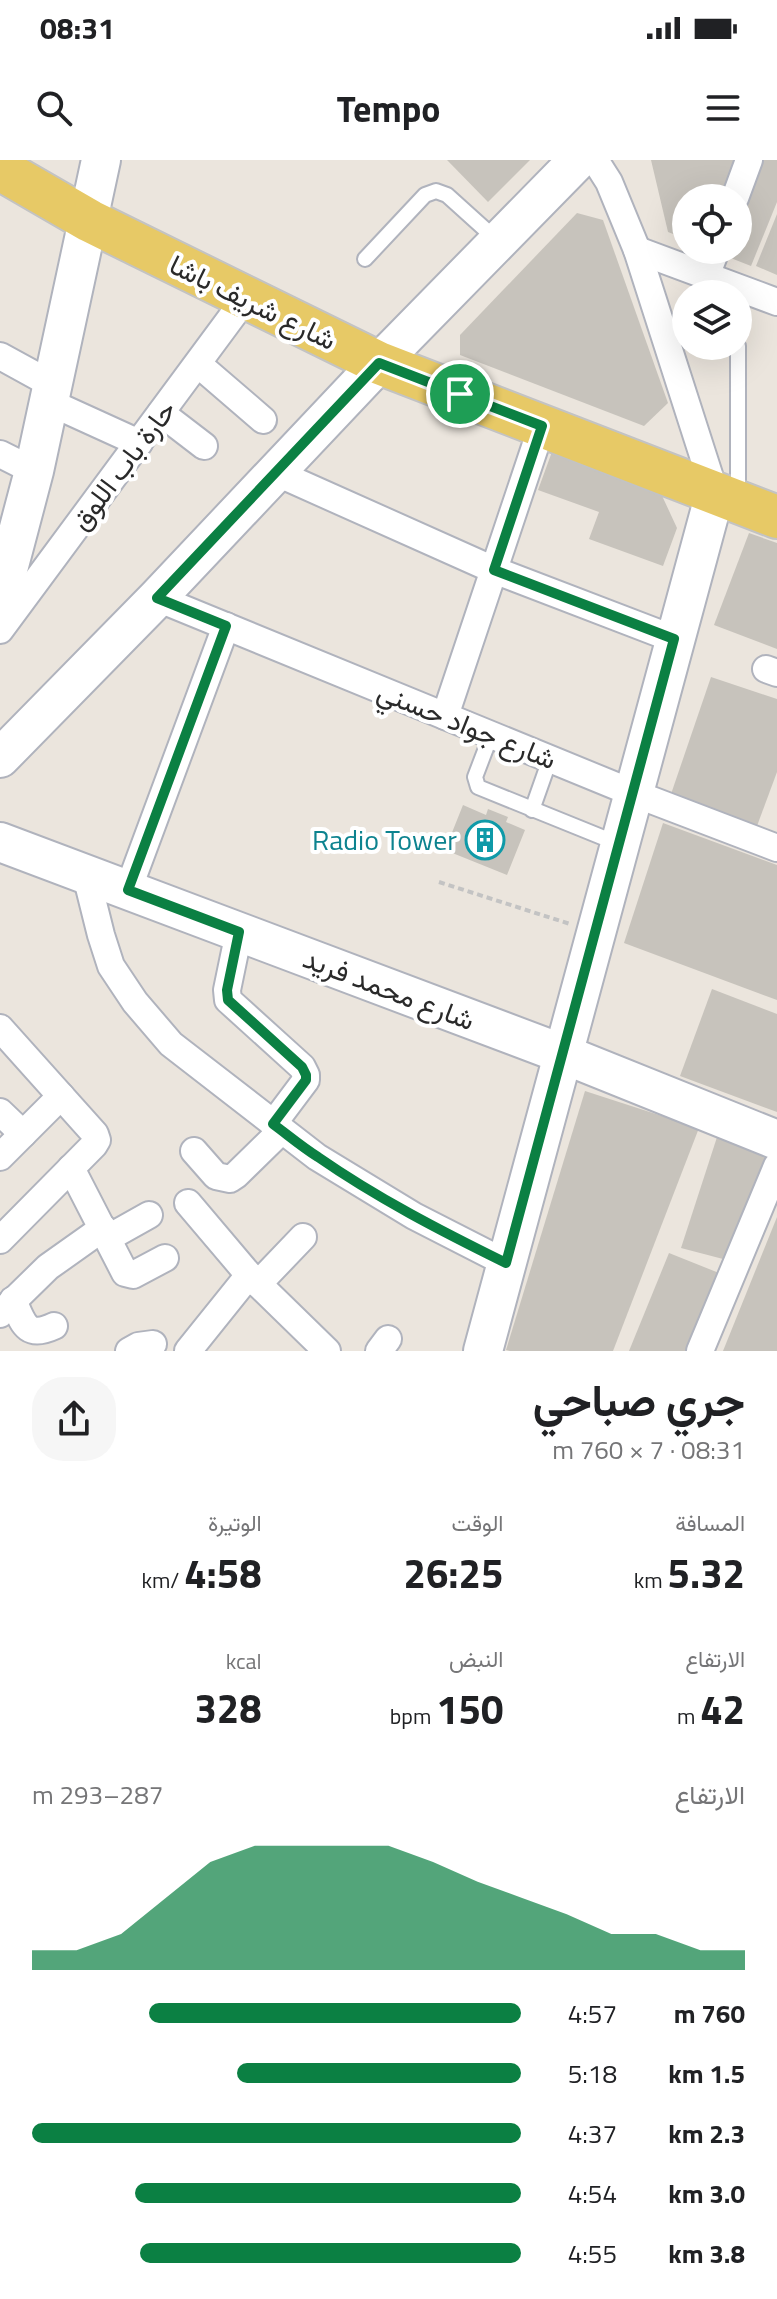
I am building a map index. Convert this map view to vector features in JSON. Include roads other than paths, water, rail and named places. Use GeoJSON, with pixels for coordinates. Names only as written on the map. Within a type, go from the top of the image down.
{"type":"FeatureCollection","features":[{"type":"Feature","properties":{"kind":"main road","name":"شارع شريف باشا"},"geometry":{"type":"LineString","coordinates":[[0,169],[90,221],[379,363],[777,517]]}},
{"type":"Feature","properties":{"kind":"street"},"geometry":{"type":"LineString","coordinates":[[0,600],[34,471],[101,160]]}},
{"type":"Feature","properties":{"kind":"street"},"geometry":{"type":"LineString","coordinates":[[0,758],[578,160]]}},
{"type":"Feature","properties":{"kind":"street"},"geometry":{"type":"LineString","coordinates":[[483,1351],[674,639],[726,497],[637,250],[609,182],[595,160]]}},
{"type":"Feature","properties":{"kind":"street"},"geometry":{"type":"LineString","coordinates":[[740,184],[749,160]]}},
{"type":"Feature","properties":{"kind":"street"},"geometry":{"type":"LineString","coordinates":[[637,250],[777,302]]}},
{"type":"Feature","properties":{"kind":"street"},"geometry":{"type":"LineString","coordinates":[[706,276],[711,264]]}},
{"type":"Feature","properties":{"kind":"street","name":"حارة باب اللوق"},"geometry":{"type":"LineString","coordinates":[[0,630],[245,299]]}},
{"type":"Feature","properties":{"kind":"street"},"geometry":{"type":"LineString","coordinates":[[0,356],[51,394],[139,443]]}},
{"type":"Feature","properties":{"kind":"street"},"geometry":{"type":"LineString","coordinates":[[198,364],[263,420]]}},
{"type":"Feature","properties":{"kind":"street"},"geometry":{"type":"LineString","coordinates":[[161,413],[204,446]]}},
{"type":"Feature","properties":{"kind":"street"},"geometry":{"type":"LineString","coordinates":[[445,716],[542,426]]}},
{"type":"Feature","properties":{"kind":"street"},"geometry":{"type":"LineString","coordinates":[[0,454],[34,471]]}},
{"type":"Feature","properties":{"kind":"street"},"geometry":{"type":"LineString","coordinates":[[277,473],[494,570],[674,639]]}},
{"type":"Feature","properties":{"kind":"street","name":"شارع جواد حسني"},"geometry":{"type":"LineString","coordinates":[[157,598],[633,793],[777,848]]}},
{"type":"Feature","properties":{"kind":"street"},"geometry":{"type":"LineString","coordinates":[[128,890],[226,626]]}},
{"type":"Feature","properties":{"kind":"street","name":"شارع محمد فريد"},"geometry":{"type":"LineString","coordinates":[[1,849],[128,890],[563,1054],[777,1140]]}},
{"type":"Feature","properties":{"kind":"street"},"geometry":{"type":"LineString","coordinates":[[86,875],[111,966],[144,1014],[171,1044],[317,1157],[414,1216],[506,1263]]}},
{"type":"Feature","properties":{"kind":"street"},"geometry":{"type":"LineString","coordinates":[[194,1151],[216,1176],[230,1179],[277,1127],[306,1080],[302,1067],[228,1000],[227,990],[239,932]]}},
{"type":"Feature","properties":{"kind":"street"},"geometry":{"type":"LineString","coordinates":[[0,1028],[95,1134],[97,1140],[0,1240]]}},
{"type":"Feature","properties":{"kind":"street"},"geometry":{"type":"LineString","coordinates":[[0,1157],[61,1096]]}},
{"type":"Feature","properties":{"kind":"street"},"geometry":{"type":"LineString","coordinates":[[0,1112],[23,1134]]}},
{"type":"Feature","properties":{"kind":"street"},"geometry":{"type":"LineString","coordinates":[[700,1351],[777,1166]]}},
{"type":"Feature","properties":{"kind":"street"},"geometry":{"type":"LineString","coordinates":[[71,1168],[123,1271],[133,1275],[165,1258]]}},
{"type":"Feature","properties":{"kind":"street"},"geometry":{"type":"LineString","coordinates":[[188,1203],[254,1280],[327,1351]]}},
{"type":"Feature","properties":{"kind":"street"},"geometry":{"type":"LineString","coordinates":[[54,1326],[41,1332],[33,1331],[7,1307],[48,1267],[106,1233],[149,1215]]}},
{"type":"Feature","properties":{"kind":"street"},"geometry":{"type":"LineString","coordinates":[[188,1351],[254,1280],[303,1237]]}},
{"type":"Feature","properties":{"kind":"lane"},"geometry":{"type":"LineString","coordinates":[[365,259],[430,191],[447,195],[498,241]]}},
{"type":"Feature","properties":{"kind":"lane"},"geometry":{"type":"LineString","coordinates":[[726,497],[737,360]]}},
{"type":"Feature","properties":{"kind":"lane"},"geometry":{"type":"LineString","coordinates":[[491,735],[475,777],[483,790],[619,844]]}},
{"type":"Feature","properties":{"kind":"lane"},"geometry":{"type":"LineString","coordinates":[[532,810],[550,759]]}},
{"type":"Feature","properties":{"kind":"place","name":"Radio Tower"},"geometry":{"type":"Point","coordinates":[485,840]}}]}
